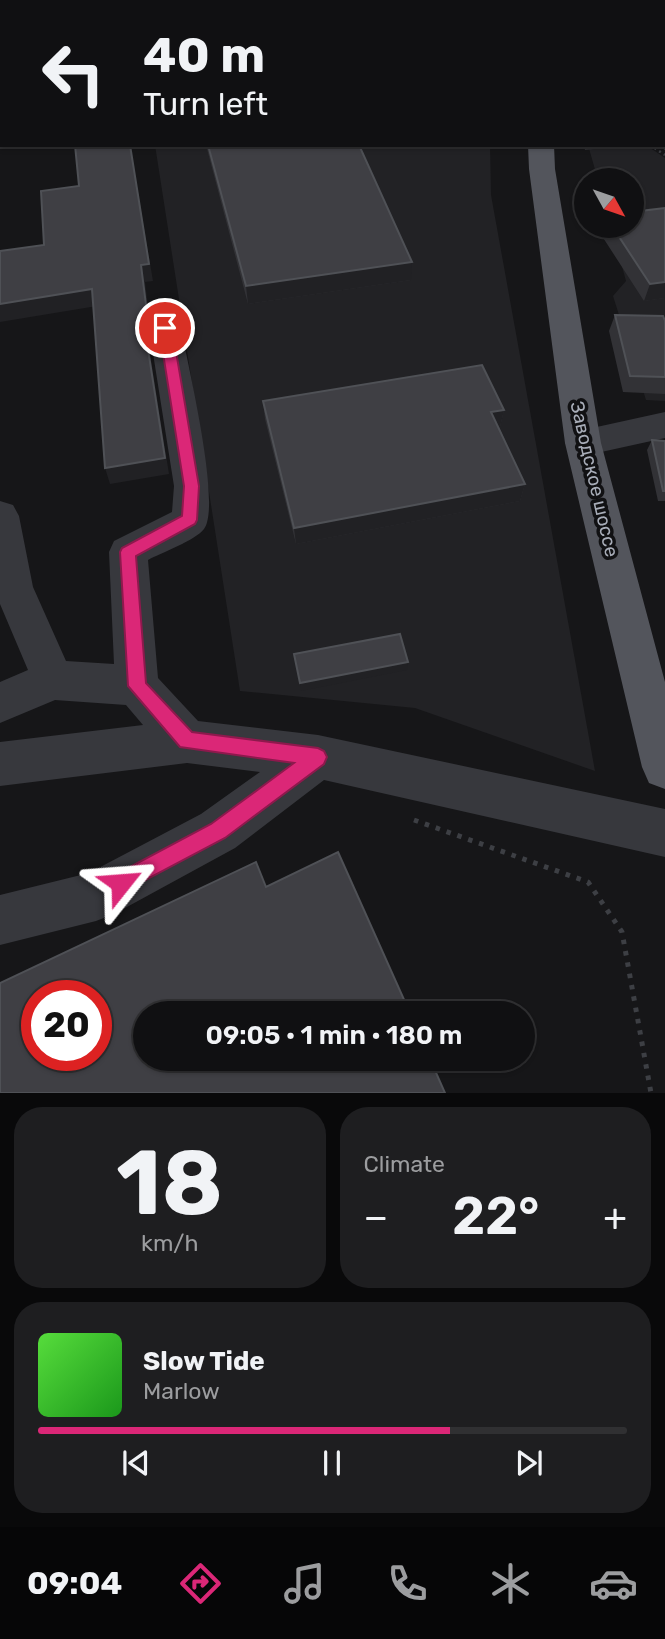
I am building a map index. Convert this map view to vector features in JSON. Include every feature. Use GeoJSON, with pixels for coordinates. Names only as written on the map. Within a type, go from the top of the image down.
{"type":"FeatureCollection","features":[{"type":"Feature","properties":{"kind":"main road","name":"Заводское шоссе"},"geometry":{"type":"LineString","coordinates":[[541,147],[542,169],[583,443],[665,767]]}},
{"type":"Feature","properties":{"kind":"lane"},"geometry":{"type":"LineString","coordinates":[[165,328],[192,486],[190,520],[128,552],[137,686],[187,741]]}},
{"type":"Feature","properties":{"kind":"lane"},"geometry":{"type":"LineString","coordinates":[[583,443],[665,425]]}},
{"type":"Feature","properties":{"kind":"lane"},"geometry":{"type":"LineString","coordinates":[[0,516],[13,587],[53,680]]}},
{"type":"Feature","properties":{"kind":"lane"},"geometry":{"type":"LineString","coordinates":[[0,703],[53,680],[137,686]]}},
{"type":"Feature","properties":{"kind":"lane"},"geometry":{"type":"LineString","coordinates":[[0,764],[187,741],[318,757],[665,833]]}},
{"type":"Feature","properties":{"kind":"lane"},"geometry":{"type":"LineString","coordinates":[[0,920],[96,896],[218,831],[318,757]]}},
{"type":"Feature","properties":{"kind":"path"},"geometry":{"type":"LineString","coordinates":[[407,818],[588,882],[622,932],[651,1093]]}},
{"type":"Feature","properties":{"kind":"shaded area"},"geometry":{"type":"Polygon","coordinates":[[[155,147],[490,147],[491,195],[595,771],[415,708],[240,691],[155,147]]]}},
{"type":"Feature","properties":{"kind":"shaded area"},"geometry":{"type":"Polygon","coordinates":[[[589,147],[649,147],[665,158],[665,401],[646,400],[613,296],[626,281],[614,238],[644,238],[644,168],[595,168],[589,147]]]}},
{"type":"Feature","properties":{"kind":"building"},"geometry":{"type":"Polygon","coordinates":[[[75,147],[130,147],[149,264],[141,265],[146,305],[142,311],[165,458],[105,468],[92,289],[0,304],[0,251],[44,245],[41,191],[79,186],[75,147]]]}},
{"type":"Feature","properties":{"kind":"building"},"geometry":{"type":"Polygon","coordinates":[[[209,147],[360,147],[412,262],[246,286],[209,147]]]}},
{"type":"Feature","properties":{"kind":"building"},"geometry":{"type":"Polygon","coordinates":[[[665,208],[665,282],[650,284],[620,238],[644,238],[644,211],[665,208]]]}},
{"type":"Feature","properties":{"kind":"building"},"geometry":{"type":"Polygon","coordinates":[[[615,315],[663,316],[665,377],[630,376],[615,315]]]}},
{"type":"Feature","properties":{"kind":"building"},"geometry":{"type":"Polygon","coordinates":[[[482,365],[504,410],[491,412],[525,484],[294,528],[263,401],[482,365]]]}},
{"type":"Feature","properties":{"kind":"building"},"geometry":{"type":"Polygon","coordinates":[[[652,440],[665,441],[665,491],[663,491],[652,440]]]}},
{"type":"Feature","properties":{"kind":"building"},"geometry":{"type":"Polygon","coordinates":[[[400,634],[408,662],[300,683],[294,654],[400,634]]]}},
{"type":"Feature","properties":{"kind":"building"},"geometry":{"type":"Polygon","coordinates":[[[338,852],[405,1001],[133,1001],[133,1071],[435,1071],[445,1093],[0,1093],[0,983],[256,862],[266,887],[338,852]]]}},
{"type":"Feature","properties":{"kind":"route"},"geometry":{"type":"LineString","coordinates":[[121,883],[218,831],[318,757],[187,741],[137,686],[128,552],[190,520],[192,486],[165,328]]}}]}
